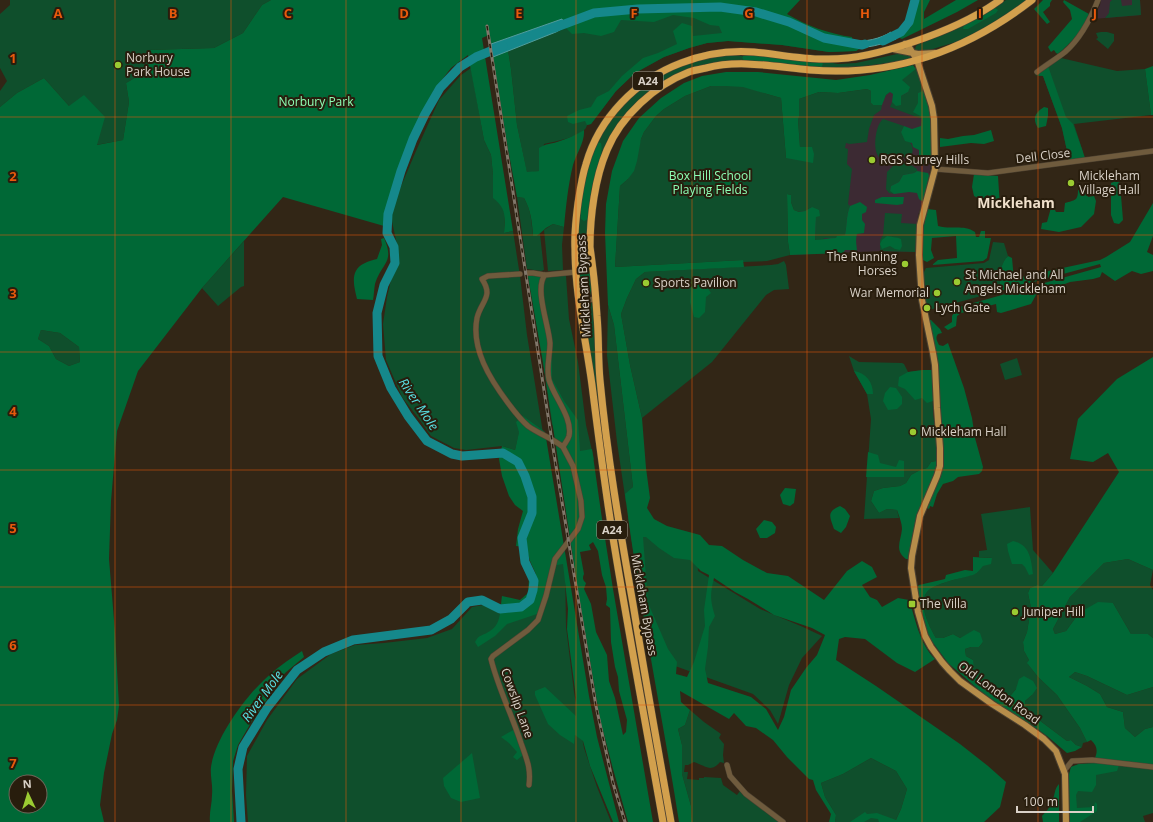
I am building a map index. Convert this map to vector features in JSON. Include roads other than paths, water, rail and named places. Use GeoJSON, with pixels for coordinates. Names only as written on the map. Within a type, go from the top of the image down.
{"type":"FeatureCollection","features":[{"type":"Feature","properties":{"kind":"highway","name":"Mickleham Bypass"},"geometry":{"type":"LineString","coordinates":[[663,822],[615,550],[578,299],[574,250],[576,223],[580,189],[585,165],[592,145],[614,110],[636,90],[656,75],[680,63],[706,55],[730,52],[753,52],[822,59],[844,59],[871,54],[932,36],[951,28],[1000,0]]}},
{"type":"Feature","properties":{"kind":"highway","name":"Mickleham Bypass"},"geometry":{"type":"LineString","coordinates":[[671,822],[614,490],[598,354],[598,319],[590,249],[597,181],[606,152],[613,136],[627,116],[646,98],[669,82],[689,72],[714,66],[742,64],[844,71],[885,68],[917,60],[958,46],[1008,18],[1032,0]]}},
{"type":"Feature","properties":{"kind":"main road","name":"Old London Road"},"geometry":{"type":"LineString","coordinates":[[905,44],[909,47],[917,60],[932,106],[934,119],[935,169],[920,225],[919,255],[922,300],[935,366],[940,466],[938,476],[920,516],[912,556],[911,568],[918,612],[925,636],[931,647],[942,662],[960,681],[1025,725],[1044,739],[1056,751],[1064,771],[1066,822]]}},
{"type":"Feature","properties":{"kind":"main road"},"geometry":{"type":"LineString","coordinates":[[891,49],[913,53],[941,52]]}},
{"type":"Feature","properties":{"kind":"street"},"geometry":{"type":"LineString","coordinates":[[1037,72],[1065,52],[1088,22],[1098,0]]}},
{"type":"Feature","properties":{"kind":"street","name":"Dell Close"},"geometry":{"type":"LineString","coordinates":[[935,169],[988,172],[1153,152]]}},
{"type":"Feature","properties":{"kind":"street"},"geometry":{"type":"LineString","coordinates":[[574,250],[583,248],[590,249]]}},
{"type":"Feature","properties":{"kind":"street"},"geometry":{"type":"LineString","coordinates":[[527,273],[545,275],[576,272]]}},
{"type":"Feature","properties":{"kind":"street","name":"Cowslip Lane"},"geometry":{"type":"LineString","coordinates":[[520,274],[488,276],[482,279],[488,292],[478,318],[476,337],[481,357],[492,379],[520,417],[529,426],[554,440],[562,447],[572,466],[581,501],[582,517],[578,530],[556,559],[538,620],[528,630],[493,656],[491,660],[529,766],[529,785]]}},
{"type":"Feature","properties":{"kind":"street"},"geometry":{"type":"LineString","coordinates":[[545,275],[542,278],[541,291],[550,345],[548,363],[549,378],[570,428],[569,438],[562,447]]}},
{"type":"Feature","properties":{"kind":"street"},"geometry":{"type":"LineString","coordinates":[[578,299],[587,301],[596,298]]}},
{"type":"Feature","properties":{"kind":"street"},"geometry":{"type":"LineString","coordinates":[[1064,771],[1072,761],[1092,760],[1153,767]]}},
{"type":"Feature","properties":{"kind":"street"},"geometry":{"type":"LineString","coordinates":[[726,765],[730,776],[746,794],[783,822]]}},
{"type":"Feature","properties":{"kind":"water"},"geometry":{"type":"Polygon","coordinates":[[[562,19],[565,27],[556,32],[493,57],[491,44],[562,19]]]}},
{"type":"Feature","properties":{"kind":"water"},"geometry":{"type":"Polygon","coordinates":[[[891,32],[896,39],[868,47],[857,47],[853,45],[852,41],[872,40],[891,32]]]}},
{"type":"Feature","properties":{"kind":"waterway","name":"River Mole"},"geometry":{"type":"LineString","coordinates":[[883,41],[901,32],[909,22],[915,0]]}},
{"type":"Feature","properties":{"kind":"waterway","name":"River Mole"},"geometry":{"type":"LineString","coordinates":[[554,28],[594,13],[638,9],[720,7],[756,12],[789,22],[824,38],[862,45],[865,44]]}},
{"type":"Feature","properties":{"kind":"waterway","name":"River Mole"},"geometry":{"type":"LineString","coordinates":[[241,822],[238,769],[243,747],[267,708],[297,670],[324,652],[353,640],[431,630],[451,619],[468,602],[482,600],[500,609],[521,607],[530,600],[534,581],[525,562],[522,538],[532,513],[532,497],[525,476],[518,462],[503,453],[462,456],[452,454],[427,441],[408,416],[391,388],[378,356],[377,313],[384,285],[395,263],[394,247],[387,233],[388,214],[401,171],[413,139],[440,88],[460,67],[476,57],[503,46]]}},
{"type":"Feature","properties":{"kind":"railway"},"geometry":{"type":"LineString","coordinates":[[487,26],[554,454],[596,706],[613,783],[625,822]]}},
{"type":"Feature","properties":{"kind":"place","name":"Norbury Park House"},"geometry":{"type":"Point","coordinates":[118,65]}},
{"type":"Feature","properties":{"kind":"place","name":"RGS Surrey Hills"},"geometry":{"type":"Point","coordinates":[872,160]}},
{"type":"Feature","properties":{"kind":"place","name":"Mickleham Village Hall"},"geometry":{"type":"Point","coordinates":[1071,183]}},
{"type":"Feature","properties":{"kind":"place","name":"The Running Horses"},"geometry":{"type":"Point","coordinates":[905,264]}},
{"type":"Feature","properties":{"kind":"place","name":"St Michael and All Angels Mickleham"},"geometry":{"type":"Point","coordinates":[957,282]}},
{"type":"Feature","properties":{"kind":"place","name":"Sports Pavilion"},"geometry":{"type":"Point","coordinates":[646,283]}},
{"type":"Feature","properties":{"kind":"place","name":"War Memorial"},"geometry":{"type":"Point","coordinates":[937,293]}},
{"type":"Feature","properties":{"kind":"place","name":"Lych Gate"},"geometry":{"type":"Point","coordinates":[927,308]}},
{"type":"Feature","properties":{"kind":"place","name":"Mickleham Hall"},"geometry":{"type":"Point","coordinates":[913,432]}},
{"type":"Feature","properties":{"kind":"place","name":"The Villa"},"geometry":{"type":"Point","coordinates":[912,604]}},
{"type":"Feature","properties":{"kind":"place","name":"Juniper Hill"},"geometry":{"type":"Point","coordinates":[1015,612]}},
{"type":"Feature","properties":{"kind":"district","name":"Mickleham"},"geometry":{"type":"Point","coordinates":[1016,203]}},
{"type":"Feature","properties":{"kind":"park label","name":"Norbury Park"},"geometry":{"type":"Point","coordinates":[316,102]}},
{"type":"Feature","properties":{"kind":"park label","name":"Box Hill School Playing Fields"},"geometry":{"type":"Point","coordinates":[710,183]}}]}
